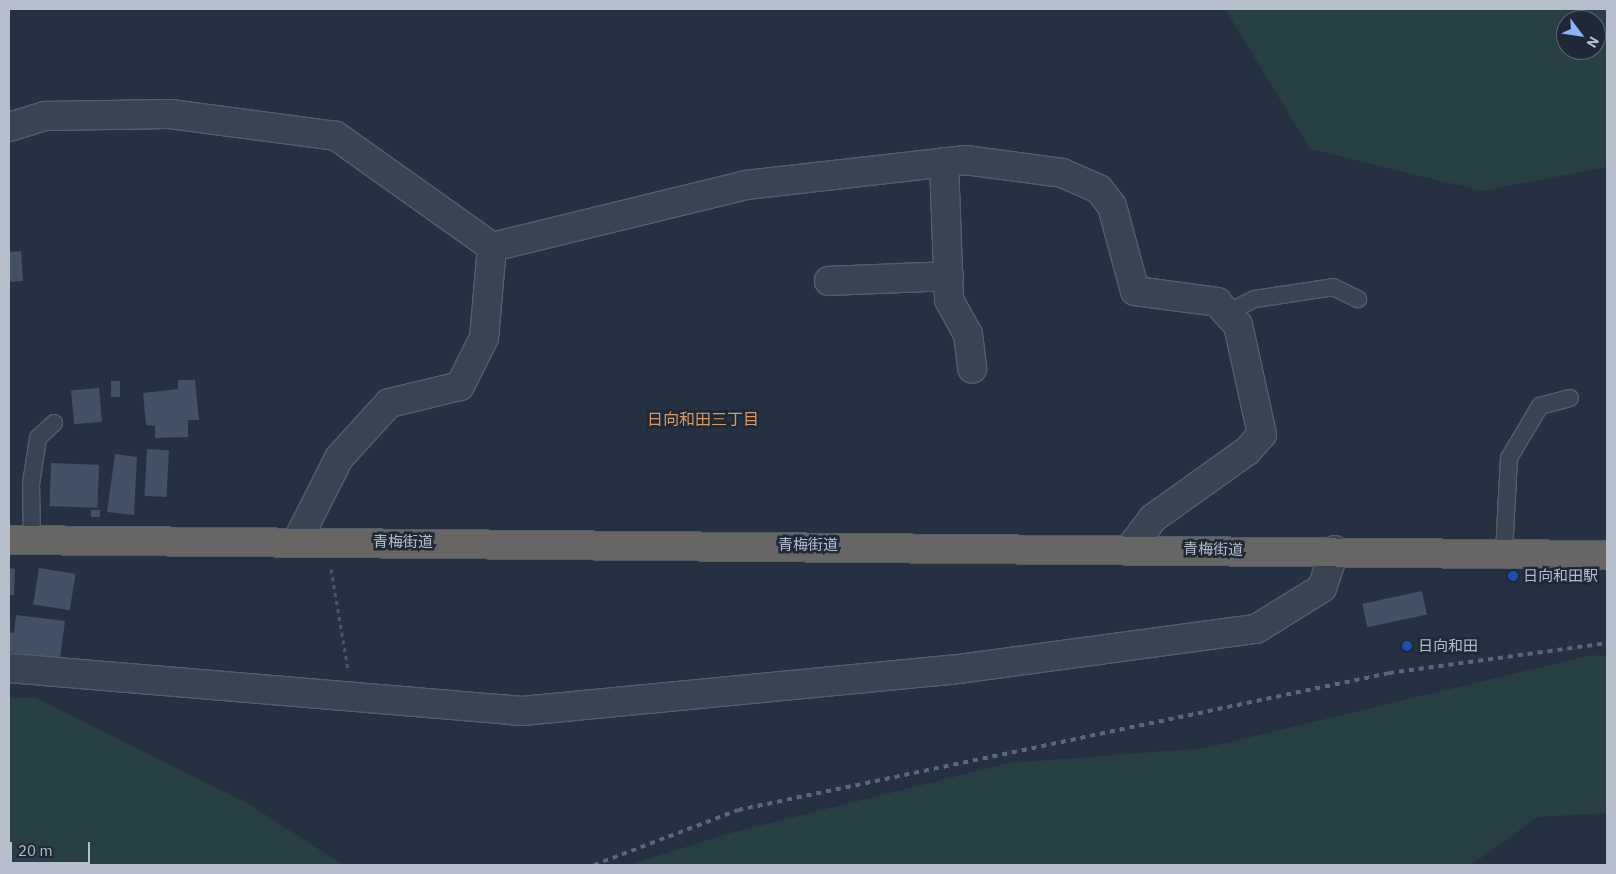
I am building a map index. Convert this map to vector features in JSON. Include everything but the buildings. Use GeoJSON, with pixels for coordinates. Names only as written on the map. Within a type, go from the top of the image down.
{"type":"FeatureCollection","features":[{"type":"Feature","properties":{"kind":"highway","name":"青梅街道"},"geometry":{"type":"LineString","coordinates":[[20,540],[1130,548],[1607,555]]}},
{"type":"Feature","properties":{"kind":"street"},"geometry":{"type":"LineString","coordinates":[[9,127],[45,116],[170,114],[336,136],[492,247],[746,185],[965,160],[1062,173],[1099,189],[1112,206],[1135,292],[1217,302],[1238,325],[1262,434],[1247,450],[1153,518],[1130,548]]}},
{"type":"Feature","properties":{"kind":"street"},"geometry":{"type":"LineString","coordinates":[[944,162],[949,300],[968,334],[972,369]]}},
{"type":"Feature","properties":{"kind":"street"},"geometry":{"type":"LineString","coordinates":[[297,541],[339,458],[389,403],[460,386],[484,338],[492,247]]}},
{"type":"Feature","properties":{"kind":"street"},"geometry":{"type":"LineString","coordinates":[[828,281],[948,276]]}},
{"type":"Feature","properties":{"kind":"street"},"geometry":{"type":"LineString","coordinates":[[9,668],[522,711],[951,670],[1256,629],[1322,588],[1335,550]]}},
{"type":"Feature","properties":{"kind":"lane"},"geometry":{"type":"LineString","coordinates":[[1227,313],[1255,299],[1333,287],[1358,299]]}},
{"type":"Feature","properties":{"kind":"lane"},"geometry":{"type":"LineString","coordinates":[[1504,553],[1510,458],[1540,406],[1570,398]]}},
{"type":"Feature","properties":{"kind":"lane"},"geometry":{"type":"LineString","coordinates":[[20,540],[38,438],[54,423]]}},
{"type":"Feature","properties":{"kind":"path"},"geometry":{"type":"LineString","coordinates":[[325,542],[346,640],[349,695]]}},
{"type":"Feature","properties":{"kind":"green space"},"geometry":{"type":"Polygon","coordinates":[[[1225,9],[1607,9],[1607,167],[1482,191],[1310,149],[1225,9]]]}},
{"type":"Feature","properties":{"kind":"green space"},"geometry":{"type":"Polygon","coordinates":[[[1591,655],[1607,656],[1607,813],[1538,817],[1471,865],[629,865],[730,833],[1009,763],[1205,748],[1591,655]]]}},
{"type":"Feature","properties":{"kind":"green space"},"geometry":{"type":"Polygon","coordinates":[[[9,698],[36,698],[249,804],[343,865],[9,865],[9,698]]]}},
{"type":"Feature","properties":{"kind":"railway"},"geometry":{"type":"LineString","coordinates":[[594,865],[738,810],[1389,673],[1607,643]]}},
{"type":"Feature","properties":{"kind":"place","name":"日向和田駅"},"geometry":{"type":"Point","coordinates":[1513,576]}},
{"type":"Feature","properties":{"kind":"place","name":"日向和田"},"geometry":{"type":"Point","coordinates":[1407,646]}},
{"type":"Feature","properties":{"kind":"district","name":"日向和田三丁目"},"geometry":{"type":"Point","coordinates":[703,419]}}]}
